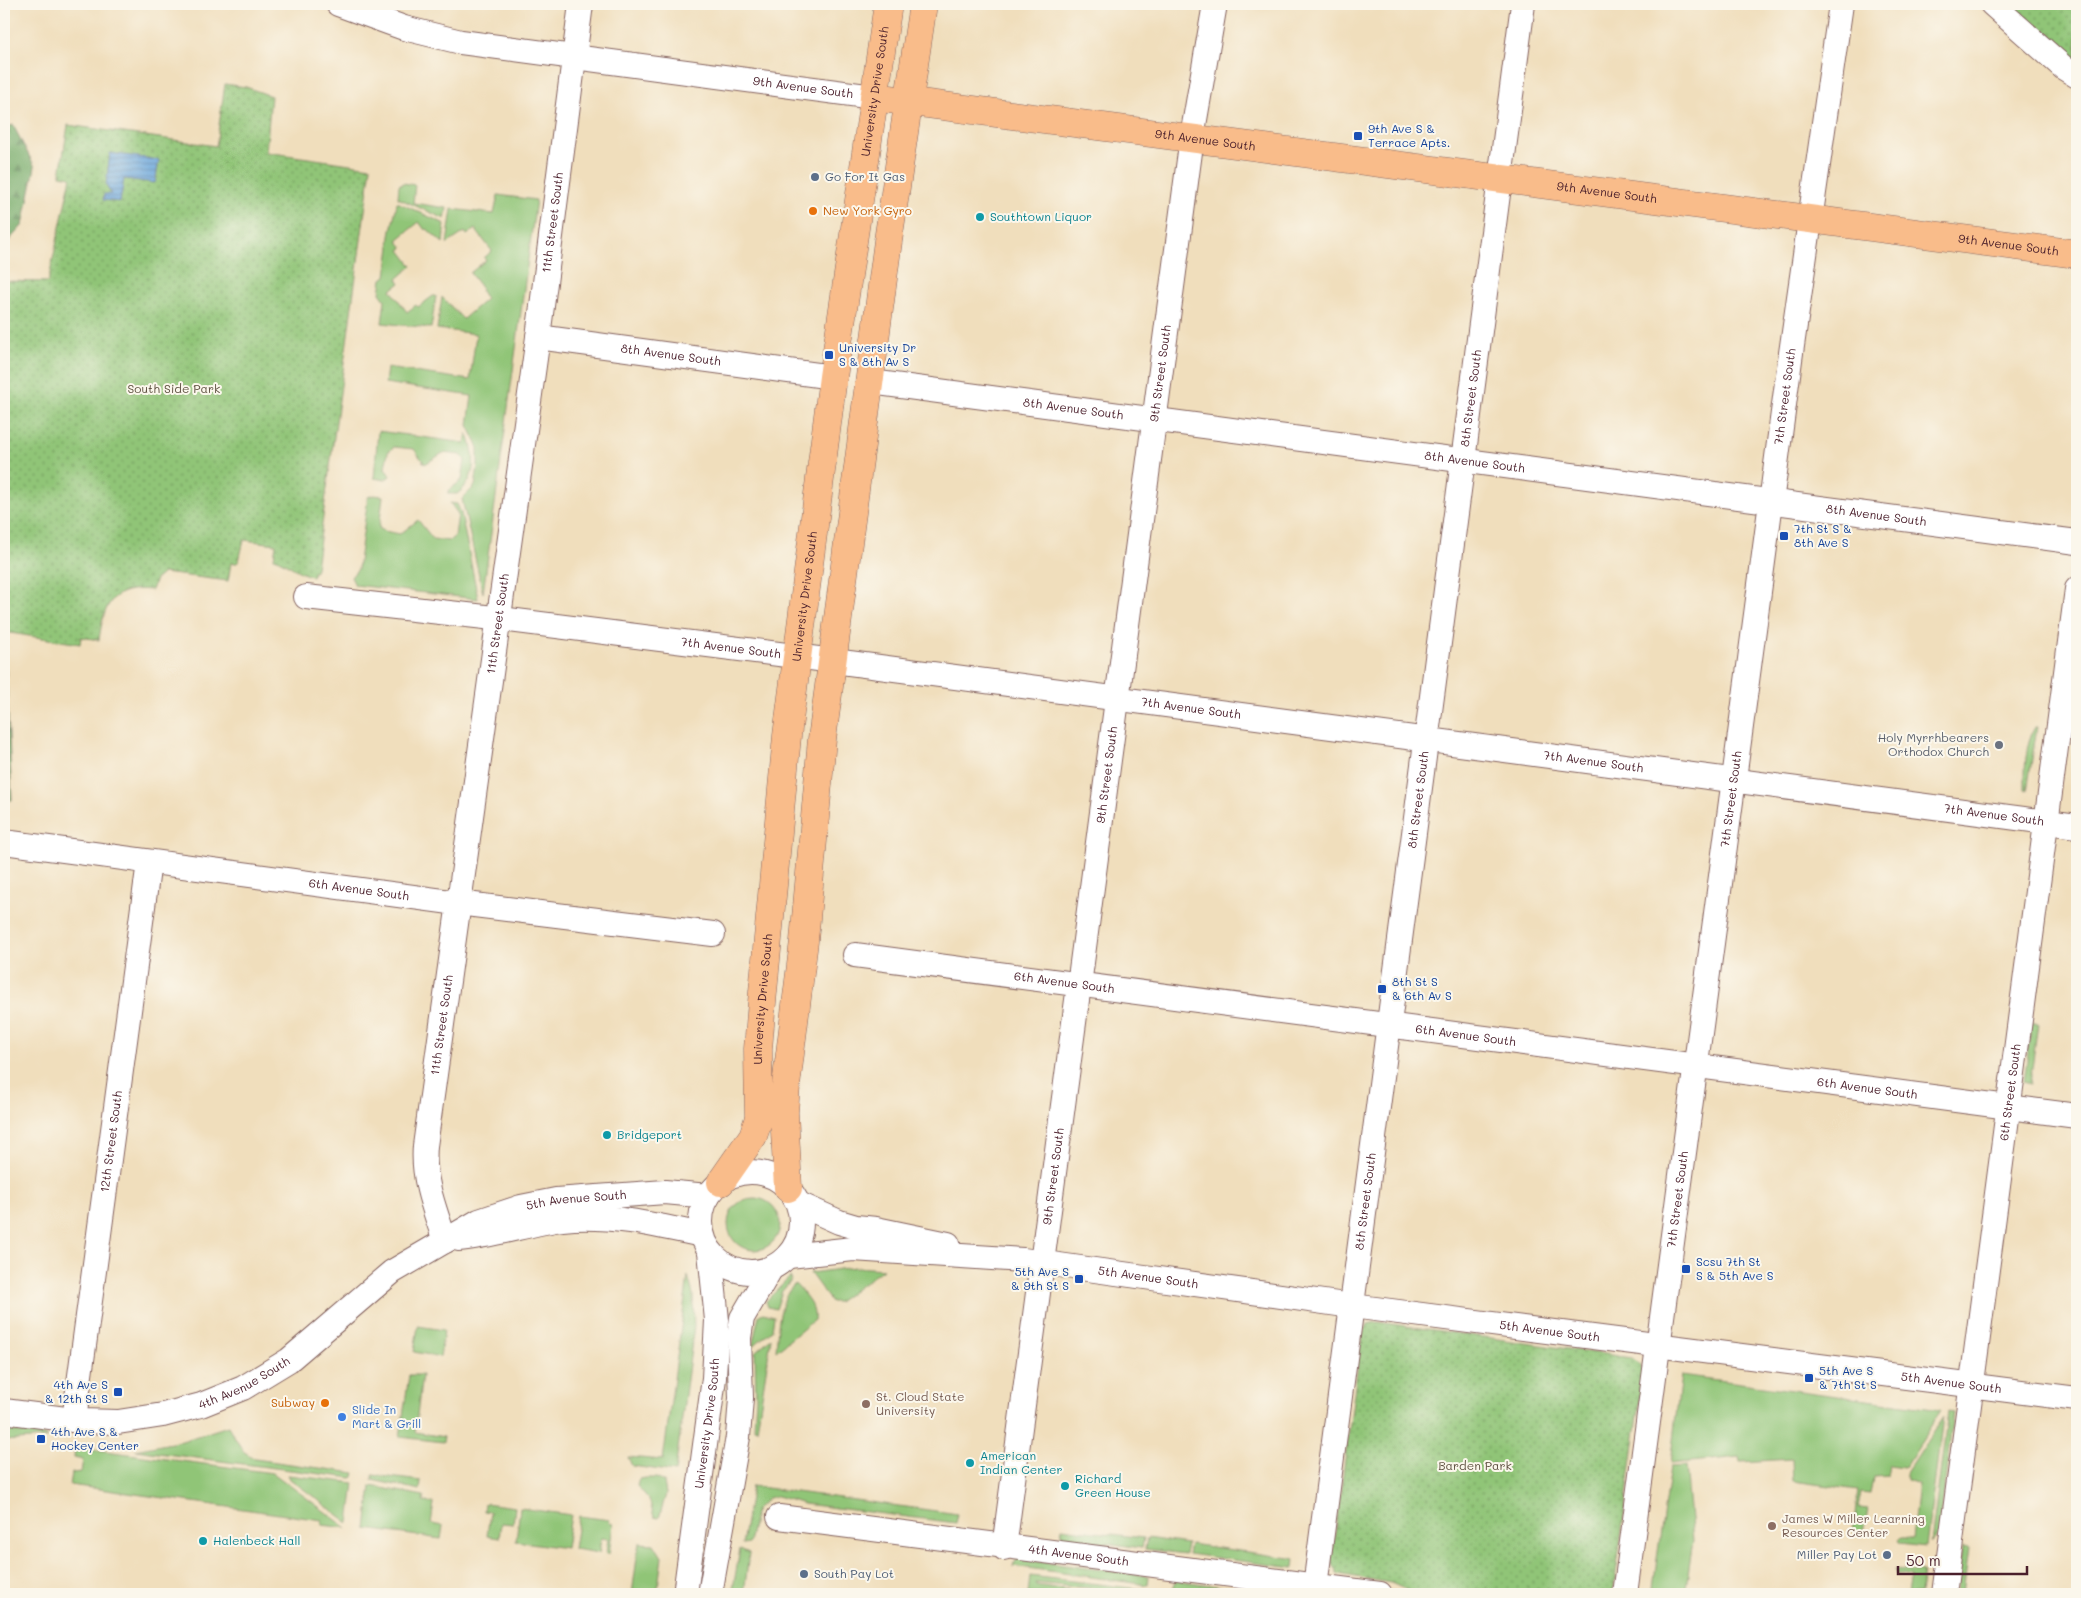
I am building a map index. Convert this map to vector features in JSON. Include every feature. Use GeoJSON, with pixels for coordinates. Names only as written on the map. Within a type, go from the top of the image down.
{"type":"FeatureCollection","features":[{"type":"Feature","properties":{"kind":"main road","name":"University Drive South"},"geometry":{"type":"LineString","coordinates":[[714,1189],[753,1136],[759,1118],[758,1049],[787,736],[833,377],[888,4]]}},
{"type":"Feature","properties":{"kind":"main road"},"geometry":{"type":"LineString","coordinates":[[794,1196],[784,1112],[804,941],[822,739],[834,662],[888,241],[923,4]]}},
{"type":"Feature","properties":{"kind":"main road","name":"9th Avenue South"},"geometry":{"type":"LineString","coordinates":[[874,97],[2077,254]]}},
{"type":"Feature","properties":{"kind":"street","name":"9th Avenue South"},"geometry":{"type":"LineString","coordinates":[[338,4],[404,28],[461,42],[874,97]]}},
{"type":"Feature","properties":{"kind":"street","name":"11th Street South"},"geometry":{"type":"LineString","coordinates":[[448,1240],[429,1188],[424,1156],[538,337],[581,4]]}},
{"type":"Feature","properties":{"kind":"street","name":"9th Street South"},"geometry":{"type":"LineString","coordinates":[[1004,1548],[1033,1262],[1079,985],[1192,137],[1215,4]]}},
{"type":"Feature","properties":{"kind":"street","name":"8th Street South"},"geometry":{"type":"LineString","coordinates":[[1314,1590],[1523,4]]}},
{"type":"Feature","properties":{"kind":"street","name":"7th Street South"},"geometry":{"type":"LineString","coordinates":[[1625,1594],[1810,219],[1841,4]]}},
{"type":"Feature","properties":{"kind":"street"},"geometry":{"type":"LineString","coordinates":[[1992,4],[2064,68],[2077,76]]}},
{"type":"Feature","properties":{"kind":"street","name":"8th Avenue South"},"geometry":{"type":"LineString","coordinates":[[538,337],[833,377]]}},
{"type":"Feature","properties":{"kind":"street","name":"8th Avenue South"},"geometry":{"type":"LineString","coordinates":[[871,382],[2077,542]]}},
{"type":"Feature","properties":{"kind":"street","name":"6th Street South"},"geometry":{"type":"LineString","coordinates":[[1944,1594],[2077,589]]}},
{"type":"Feature","properties":{"kind":"street","name":"7th Avenue South"},"geometry":{"type":"LineString","coordinates":[[306,597],[498,618],[2077,826]]}},
{"type":"Feature","properties":{"kind":"street","name":"6th Avenue South"},"geometry":{"type":"LineString","coordinates":[[4,842],[458,904],[713,934]]}},
{"type":"Feature","properties":{"kind":"street","name":"12th Street South"},"geometry":{"type":"LineString","coordinates":[[74,1420],[149,862]]}},
{"type":"Feature","properties":{"kind":"street","name":"6th Avenue South"},"geometry":{"type":"LineString","coordinates":[[855,955],[1389,1025],[1696,1068],[2077,1116]]}},
{"type":"Feature","properties":{"kind":"street"},"geometry":{"type":"LineString","coordinates":[[763,1173],[777,1178],[794,1196],[802,1218],[797,1245],[789,1256],[770,1270],[753,1273],[737,1271],[722,1263],[706,1243],[701,1221],[714,1189],[734,1174],[763,1173]]}},
{"type":"Feature","properties":{"kind":"street","name":"5th Avenue South"},"geometry":{"type":"LineString","coordinates":[[448,1240],[478,1221],[521,1207],[556,1200],[714,1189]]}},
{"type":"Feature","properties":{"kind":"street","name":"5th Avenue South"},"geometry":{"type":"LineString","coordinates":[[794,1196],[839,1222],[856,1227],[904,1234],[1033,1262]]}},
{"type":"Feature","properties":{"kind":"street","name":"5th Avenue South"},"geometry":{"type":"LineString","coordinates":[[448,1240],[482,1237],[540,1223],[586,1218],[632,1220],[706,1243]]}},
{"type":"Feature","properties":{"kind":"street","name":"4th Avenue South"},"geometry":{"type":"LineString","coordinates":[[4,1411],[74,1420],[118,1422],[182,1410],[223,1397],[265,1376],[289,1360],[379,1282],[448,1240]]}},
{"type":"Feature","properties":{"kind":"street","name":"University Drive South"},"geometry":{"type":"LineString","coordinates":[[685,1594],[714,1378],[717,1320],[706,1243]]}},
{"type":"Feature","properties":{"kind":"street","name":"5th Avenue South"},"geometry":{"type":"LineString","coordinates":[[789,1256],[853,1249],[1033,1262],[1352,1306],[2077,1399]]}},
{"type":"Feature","properties":{"kind":"street","name":"University Drive South"},"geometry":{"type":"LineString","coordinates":[[710,1594],[738,1438],[741,1398],[740,1338],[742,1318],[770,1270]]}},
{"type":"Feature","properties":{"kind":"street","name":"4th Avenue South"},"geometry":{"type":"LineString","coordinates":[[779,1518],[1314,1590],[1380,1594]]}},
{"type":"Feature","properties":{"kind":"green space"},"geometry":{"type":"Polygon","coordinates":[[[2009,4],[2077,4],[2077,63],[2009,4]]]}},
{"type":"Feature","properties":{"kind":"green space","name":"South Side Park"},"geometry":{"type":"Polygon","coordinates":[[[225,84],[246,87],[271,96],[266,152],[371,167],[316,568],[312,576],[303,573],[274,558],[276,544],[244,540],[239,561],[231,563],[228,581],[163,573],[156,579],[152,590],[138,589],[119,594],[107,607],[99,640],[81,637],[80,644],[4,632],[4,281],[48,282],[71,177],[60,175],[68,125],[216,146],[225,84]]]}},
{"type":"Feature","properties":{"kind":"green space"},"geometry":{"type":"Polygon","coordinates":[[[13,125],[35,167],[23,225],[4,246],[4,128],[13,125]]]}},
{"type":"Feature","properties":{"kind":"green space"},"geometry":{"type":"Polygon","coordinates":[[[403,183],[415,185],[413,203],[447,208],[445,219],[398,198],[399,185],[403,183]]]}},
{"type":"Feature","properties":{"kind":"green space"},"geometry":{"type":"Polygon","coordinates":[[[498,195],[536,200],[483,593],[462,499],[475,486],[478,466],[478,446],[468,425],[472,396],[385,383],[387,368],[470,380],[476,334],[437,329],[442,297],[463,319],[486,299],[481,291],[482,289],[470,273],[486,260],[484,258],[492,251],[475,229],[467,235],[465,232],[447,244],[452,209],[494,214],[498,195]]]}},
{"type":"Feature","properties":{"kind":"green space"},"geometry":{"type":"Polygon","coordinates":[[[397,202],[445,224],[443,243],[427,229],[425,230],[419,222],[397,240],[403,248],[400,250],[412,266],[397,279],[400,283],[391,290],[407,312],[416,305],[418,307],[433,296],[436,296],[431,328],[382,323],[385,300],[380,293],[382,279],[386,276],[389,244],[397,202]]]}},
{"type":"Feature","properties":{"kind":"green space"},"geometry":{"type":"Polygon","coordinates":[[[378,431],[465,443],[467,433],[473,458],[472,474],[469,481],[457,494],[448,494],[448,491],[462,480],[465,460],[461,455],[443,453],[425,464],[414,449],[394,447],[388,452],[385,468],[390,476],[385,480],[374,478],[378,431]]]}},
{"type":"Feature","properties":{"kind":"green space"},"geometry":{"type":"Polygon","coordinates":[[[373,495],[383,496],[379,528],[384,531],[400,534],[418,520],[433,539],[449,541],[455,536],[458,514],[450,503],[457,504],[461,513],[478,599],[355,585],[351,577],[358,569],[368,497],[373,495]]]}},
{"type":"Feature","properties":{"kind":"green space"},"geometry":{"type":"Polygon","coordinates":[[[4,668],[6,670],[12,800],[4,801],[4,668]]]}},
{"type":"Feature","properties":{"kind":"green space"},"geometry":{"type":"Polygon","coordinates":[[[2035,727],[2037,727],[2027,791],[2025,790],[2026,758],[2031,734],[2035,727]]]}},
{"type":"Feature","properties":{"kind":"green space"},"geometry":{"type":"Polygon","coordinates":[[[2032,1023],[2038,1023],[2030,1084],[2024,1082],[2032,1023]]]}},
{"type":"Feature","properties":{"kind":"green space"},"geometry":{"type":"Polygon","coordinates":[[[749,1198],[759,1198],[773,1205],[780,1219],[780,1229],[773,1243],[759,1250],[749,1250],[739,1246],[732,1239],[728,1229],[728,1219],[732,1209],[739,1202],[749,1198]]]}},
{"type":"Feature","properties":{"kind":"green space"},"geometry":{"type":"Polygon","coordinates":[[[855,1267],[883,1269],[838,1302],[831,1302],[810,1273],[855,1267]]]}},
{"type":"Feature","properties":{"kind":"green space"},"geometry":{"type":"Polygon","coordinates":[[[688,1276],[693,1294],[694,1326],[675,1472],[632,1466],[628,1457],[663,1460],[688,1276]]]}},
{"type":"Feature","properties":{"kind":"green space"},"geometry":{"type":"Polygon","coordinates":[[[790,1277],[792,1280],[782,1291],[776,1309],[768,1307],[766,1301],[790,1277]]]}},
{"type":"Feature","properties":{"kind":"green space"},"geometry":{"type":"Polygon","coordinates":[[[795,1284],[812,1305],[814,1320],[776,1351],[778,1324],[782,1306],[789,1291],[795,1284]]]}},
{"type":"Feature","properties":{"kind":"green space"},"geometry":{"type":"Polygon","coordinates":[[[763,1313],[774,1316],[772,1330],[752,1347],[759,1315],[763,1313]]]}},
{"type":"Feature","properties":{"kind":"green space","name":"Barden Park"},"geometry":{"type":"Polygon","coordinates":[[[1377,1322],[1632,1358],[1639,1363],[1644,1373],[1613,1594],[1416,1594],[1391,1583],[1338,1574],[1331,1562],[1362,1335],[1368,1324],[1377,1322]]]}},
{"type":"Feature","properties":{"kind":"green space"},"geometry":{"type":"Polygon","coordinates":[[[418,1326],[444,1330],[440,1357],[414,1352],[418,1326]]]}},
{"type":"Feature","properties":{"kind":"green space"},"geometry":{"type":"Polygon","coordinates":[[[771,1338],[757,1429],[754,1428],[756,1398],[755,1352],[771,1338]]]}},
{"type":"Feature","properties":{"kind":"green space"},"geometry":{"type":"Polygon","coordinates":[[[409,1375],[422,1375],[415,1432],[444,1437],[443,1442],[400,1437],[409,1375]]]}},
{"type":"Feature","properties":{"kind":"green space"},"geometry":{"type":"Polygon","coordinates":[[[1681,1375],[1941,1410],[1905,1467],[1889,1465],[1887,1477],[1873,1478],[1870,1493],[1861,1492],[1858,1508],[1867,1509],[1863,1532],[1853,1531],[1858,1490],[1793,1481],[1792,1459],[1740,1462],[1739,1457],[1670,1464],[1681,1375]]]}},
{"type":"Feature","properties":{"kind":"green space"},"geometry":{"type":"Polygon","coordinates":[[[1948,1412],[1953,1413],[1939,1535],[1931,1544],[1948,1412]]]}},
{"type":"Feature","properties":{"kind":"green space"},"geometry":{"type":"Polygon","coordinates":[[[1943,1417],[1926,1547],[1900,1544],[1898,1541],[1901,1538],[1912,1538],[1918,1484],[1906,1480],[1906,1473],[1943,1417]]]}},
{"type":"Feature","properties":{"kind":"green space"},"geometry":{"type":"Polygon","coordinates":[[[228,1426],[243,1451],[255,1459],[355,1473],[354,1477],[135,1450],[182,1441],[228,1426]]]}},
{"type":"Feature","properties":{"kind":"green space"},"geometry":{"type":"Polygon","coordinates":[[[4,1430],[46,1436],[46,1438],[4,1441],[4,1430]]]}},
{"type":"Feature","properties":{"kind":"green space"},"geometry":{"type":"Polygon","coordinates":[[[75,1447],[273,1473],[347,1528],[322,1525],[322,1520],[70,1485],[72,1473],[81,1472],[83,1460],[74,1458],[75,1447]]]}},
{"type":"Feature","properties":{"kind":"green space"},"geometry":{"type":"Polygon","coordinates":[[[1686,1466],[1693,1540],[1685,1594],[1652,1594],[1670,1467],[1686,1466]]]}},
{"type":"Feature","properties":{"kind":"green space"},"geometry":{"type":"Polygon","coordinates":[[[288,1475],[354,1483],[349,1523],[290,1479],[288,1475]]]}},
{"type":"Feature","properties":{"kind":"green space"},"geometry":{"type":"Polygon","coordinates":[[[373,1475],[421,1481],[420,1490],[372,1480],[373,1475]]]}},
{"type":"Feature","properties":{"kind":"green space"},"geometry":{"type":"Polygon","coordinates":[[[656,1478],[664,1482],[666,1494],[659,1518],[654,1517],[649,1499],[637,1486],[639,1479],[656,1478]]]}},
{"type":"Feature","properties":{"kind":"green space"},"geometry":{"type":"Polygon","coordinates":[[[371,1486],[424,1496],[423,1502],[434,1503],[431,1524],[443,1526],[441,1539],[366,1529],[371,1486]]]}},
{"type":"Feature","properties":{"kind":"green space"},"geometry":{"type":"Polygon","coordinates":[[[752,1486],[958,1514],[956,1523],[804,1504],[777,1496],[768,1498],[756,1509],[749,1543],[742,1544],[752,1486]]]}},
{"type":"Feature","properties":{"kind":"green space"},"geometry":{"type":"Polygon","coordinates":[[[485,1503],[515,1507],[513,1524],[501,1523],[499,1538],[487,1536],[490,1512],[484,1511],[485,1503]]]}},
{"type":"Feature","properties":{"kind":"green space"},"geometry":{"type":"Polygon","coordinates":[[[520,1508],[571,1515],[566,1548],[516,1541],[520,1508]]]}},
{"type":"Feature","properties":{"kind":"green space"},"geometry":{"type":"Polygon","coordinates":[[[579,1516],[610,1520],[609,1523],[613,1524],[609,1554],[606,1554],[608,1539],[601,1538],[599,1553],[574,1549],[579,1516]]]}},
{"type":"Feature","properties":{"kind":"green space"},"geometry":{"type":"Polygon","coordinates":[[[1062,1528],[1144,1538],[1142,1548],[1061,1537],[1062,1528]]]}},
{"type":"Feature","properties":{"kind":"green space"},"geometry":{"type":"Polygon","coordinates":[[[1147,1538],[1187,1544],[1185,1554],[1145,1549],[1147,1538]]]}},
{"type":"Feature","properties":{"kind":"green space"},"geometry":{"type":"Polygon","coordinates":[[[639,1543],[654,1544],[662,1557],[657,1594],[632,1594],[639,1543]]]}},
{"type":"Feature","properties":{"kind":"green space"},"geometry":{"type":"Polygon","coordinates":[[[1190,1544],[1295,1559],[1294,1568],[1188,1554],[1190,1544]]]}},
{"type":"Feature","properties":{"kind":"green space"},"geometry":{"type":"Polygon","coordinates":[[[1962,1547],[1968,1548],[1962,1594],[1956,1594],[1962,1547]]]}},
{"type":"Feature","properties":{"kind":"green space"},"geometry":{"type":"Polygon","coordinates":[[[740,1549],[749,1553],[744,1594],[732,1594],[740,1549]]]}},
{"type":"Feature","properties":{"kind":"green space"},"geometry":{"type":"Polygon","coordinates":[[[1017,1559],[1149,1576],[1148,1585],[1013,1566],[1017,1559]]]}},
{"type":"Feature","properties":{"kind":"green space"},"geometry":{"type":"Polygon","coordinates":[[[1895,1569],[1923,1572],[1920,1594],[1907,1594],[1910,1576],[1896,1573],[1895,1569]]]}},
{"type":"Feature","properties":{"kind":"green space"},"geometry":{"type":"Polygon","coordinates":[[[1030,1576],[1148,1590],[1150,1594],[1036,1583],[1036,1585],[1097,1594],[1028,1594],[1030,1576]]]}},
{"type":"Feature","properties":{"kind":"green space"},"geometry":{"type":"Polygon","coordinates":[[[1176,1580],[1271,1594],[1209,1594],[1173,1589],[1176,1580]]]}},
{"type":"Feature","properties":{"kind":"water"},"geometry":{"type":"Polygon","coordinates":[[[110,153],[159,160],[155,183],[124,179],[120,202],[103,200],[104,194],[111,194],[106,185],[110,153]]]}},
{"type":"Feature","properties":{"kind":"place","name":"9th Ave S & Terrace Apts."},"geometry":{"type":"Point","coordinates":[1358,136]}},
{"type":"Feature","properties":{"kind":"place","name":"Go For It Gas"},"geometry":{"type":"Point","coordinates":[815,177]}},
{"type":"Feature","properties":{"kind":"place","name":"New York Gyro"},"geometry":{"type":"Point","coordinates":[813,211]}},
{"type":"Feature","properties":{"kind":"place","name":"Southtown Liquor"},"geometry":{"type":"Point","coordinates":[980,217]}},
{"type":"Feature","properties":{"kind":"place","name":"University Dr S & 8th Av S"},"geometry":{"type":"Point","coordinates":[829,355]}},
{"type":"Feature","properties":{"kind":"place","name":"7th St S & 8th Ave S"},"geometry":{"type":"Point","coordinates":[1784,536]}},
{"type":"Feature","properties":{"kind":"place","name":"Holy Myrrhbearers Orthodox Church"},"geometry":{"type":"Point","coordinates":[1999,745]}},
{"type":"Feature","properties":{"kind":"place","name":"8th St S & 6th Av S"},"geometry":{"type":"Point","coordinates":[1382,989]}},
{"type":"Feature","properties":{"kind":"place","name":"Bridgeport"},"geometry":{"type":"Point","coordinates":[607,1135]}},
{"type":"Feature","properties":{"kind":"place","name":"Scsu 7th St S & 5th Ave S"},"geometry":{"type":"Point","coordinates":[1686,1269]}},
{"type":"Feature","properties":{"kind":"place","name":"5th Ave S & 9th St S"},"geometry":{"type":"Point","coordinates":[1079,1279]}},
{"type":"Feature","properties":{"kind":"place","name":"5th Ave S & 7th St S"},"geometry":{"type":"Point","coordinates":[1809,1378]}},
{"type":"Feature","properties":{"kind":"place","name":"4th Ave S & 12th St S"},"geometry":{"type":"Point","coordinates":[118,1392]}},
{"type":"Feature","properties":{"kind":"place","name":"Subway"},"geometry":{"type":"Point","coordinates":[325,1403]}},
{"type":"Feature","properties":{"kind":"place","name":"St. Cloud State University"},"geometry":{"type":"Point","coordinates":[866,1404]}},
{"type":"Feature","properties":{"kind":"place","name":"Slide In Mart & Grill"},"geometry":{"type":"Point","coordinates":[342,1417]}},
{"type":"Feature","properties":{"kind":"place","name":"4th Ave S & Hockey Center"},"geometry":{"type":"Point","coordinates":[41,1439]}},
{"type":"Feature","properties":{"kind":"place","name":"American Indian Center"},"geometry":{"type":"Point","coordinates":[970,1463]}},
{"type":"Feature","properties":{"kind":"place","name":"Richard Green House"},"geometry":{"type":"Point","coordinates":[1065,1486]}},
{"type":"Feature","properties":{"kind":"place","name":"James W Miller Learning Resources Center"},"geometry":{"type":"Point","coordinates":[1772,1526]}},
{"type":"Feature","properties":{"kind":"place","name":"Halenbeck Hall"},"geometry":{"type":"Point","coordinates":[203,1541]}},
{"type":"Feature","properties":{"kind":"place","name":"Miller Pay Lot"},"geometry":{"type":"Point","coordinates":[1887,1555]}},
{"type":"Feature","properties":{"kind":"place","name":"South Pay Lot"},"geometry":{"type":"Point","coordinates":[804,1574]}}]}
